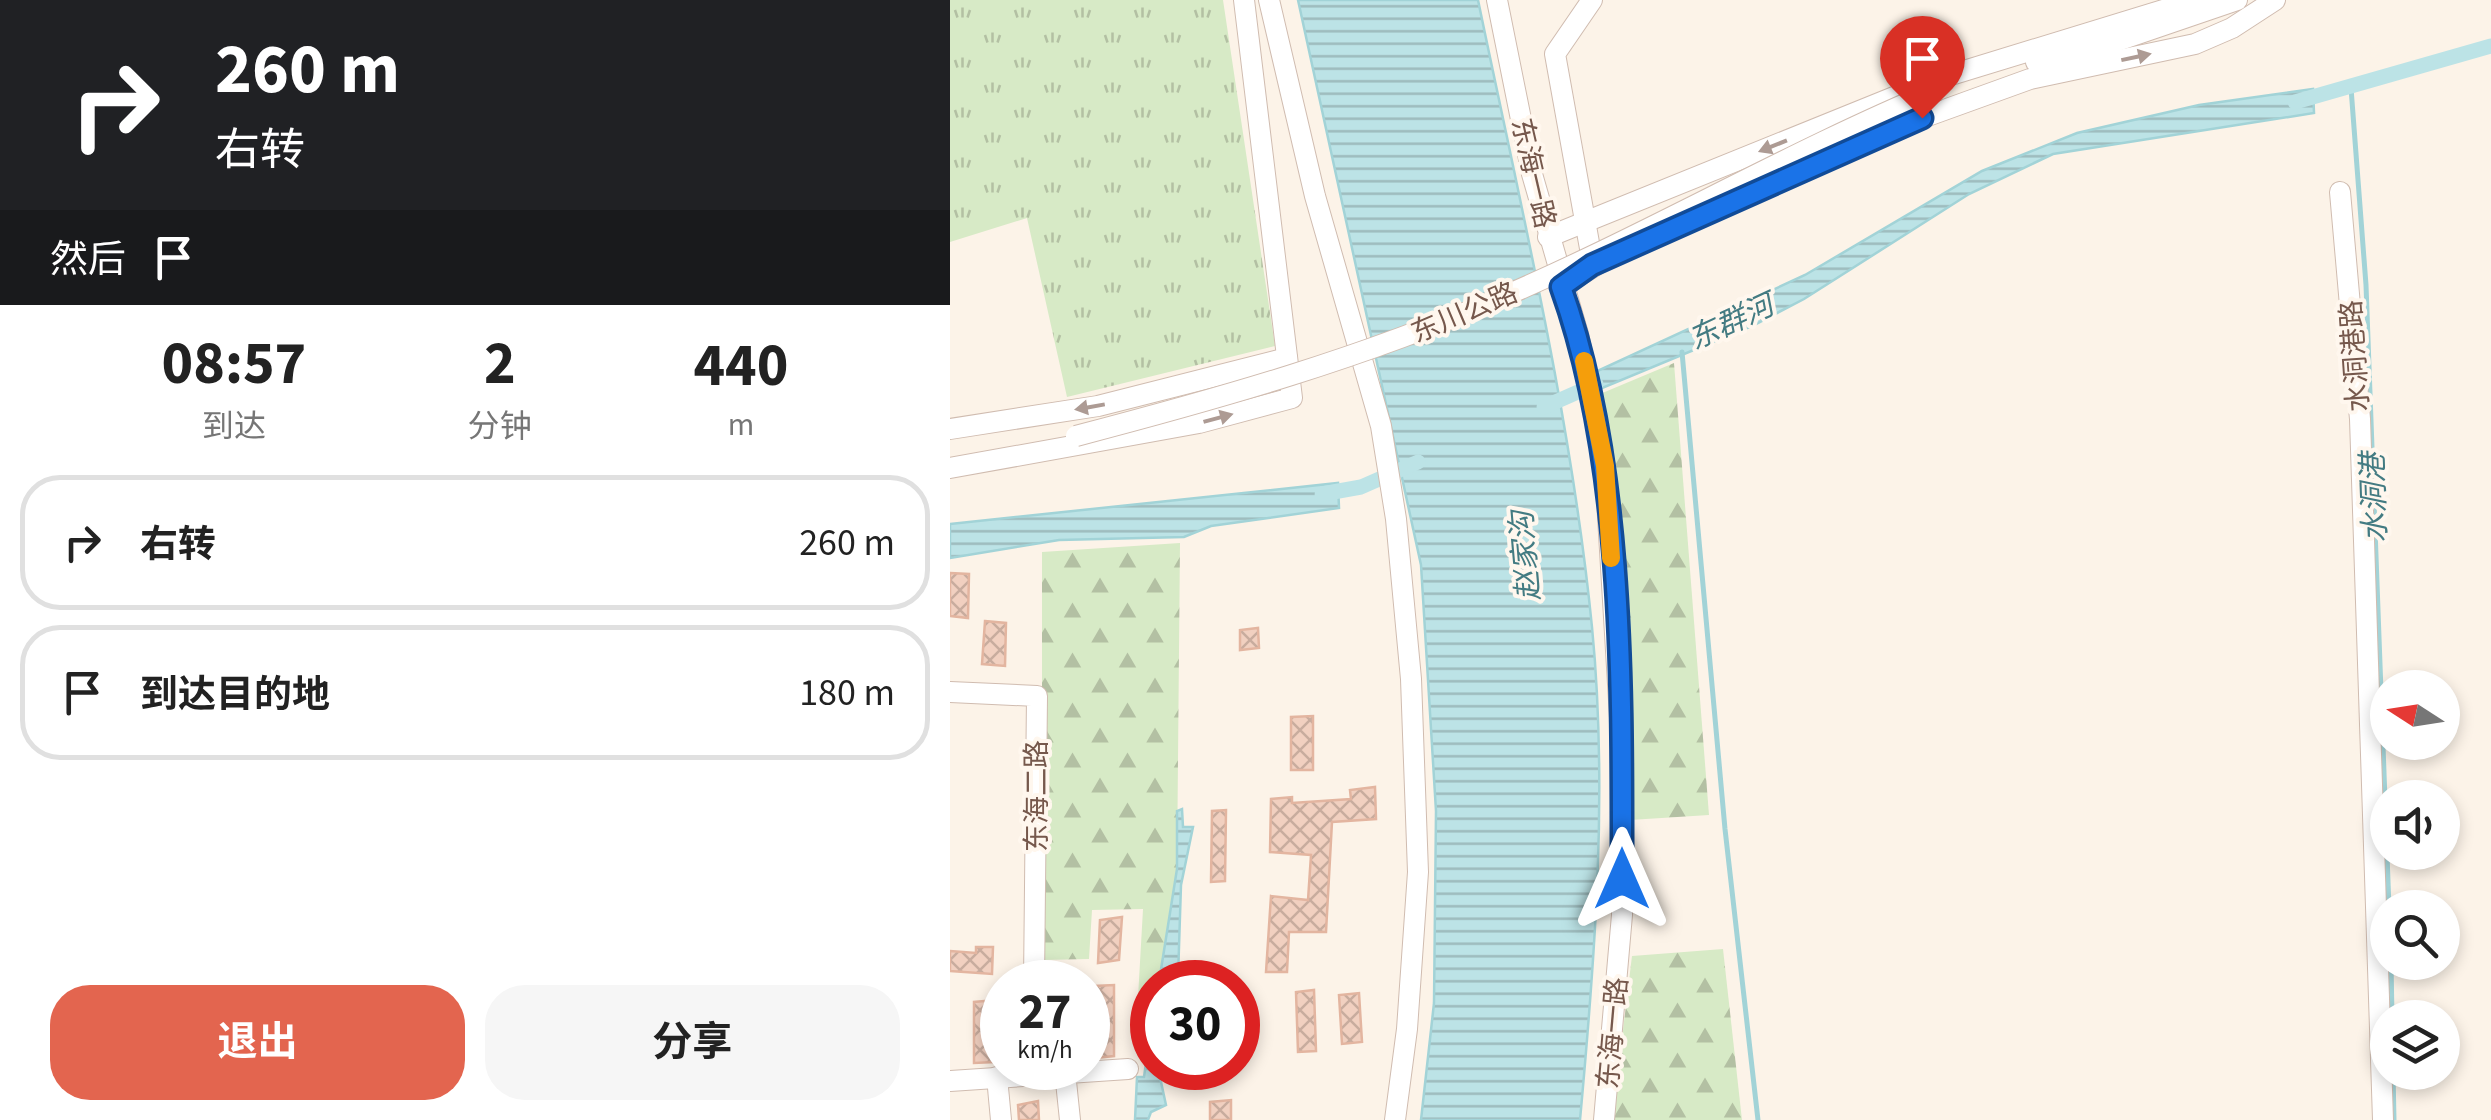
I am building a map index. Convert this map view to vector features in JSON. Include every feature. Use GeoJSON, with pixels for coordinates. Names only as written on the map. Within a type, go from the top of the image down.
{"type":"FeatureCollection","features":[{"type":"Feature","properties":{"kind":"street"},"geometry":{"type":"LineString","coordinates":[[950,468],[1199,423],[1292,398],[1244,0]]}},
{"type":"Feature","properties":{"kind":"street"},"geometry":{"type":"LineString","coordinates":[[1269,0],[1315,196],[1381,426],[1396,520],[1411,679],[1418,872],[1408,1029],[1395,1120]]}},
{"type":"Feature","properties":{"kind":"street","name":"东海一路"},"geometry":{"type":"LineString","coordinates":[[1497,0],[1548,237],[1578,334],[1605,466],[1622,734],[1622,915],[1604,1120]]}},
{"type":"Feature","properties":{"kind":"street"},"geometry":{"type":"LineString","coordinates":[[1592,0],[1554,54],[1592,265]]}},
{"type":"Feature","properties":{"kind":"street"},"geometry":{"type":"LineString","coordinates":[[1548,237],[1942,78],[2196,0]]}},
{"type":"Feature","properties":{"kind":"street","name":"东川公路"},"geometry":{"type":"LineString","coordinates":[[950,456],[1076,436],[1272,384],[1388,344],[1504,297],[1938,90],[2111,43],[2236,0]]}},
{"type":"Feature","properties":{"kind":"street"},"geometry":{"type":"LineString","coordinates":[[1561,287],[1592,265],[1886,130],[2030,79],[2195,44],[2232,28],[2275,0]]}},
{"type":"Feature","properties":{"kind":"street","name":"水洞港路"},"geometry":{"type":"LineString","coordinates":[[2340,192],[2360,419],[2383,1120]]}},
{"type":"Feature","properties":{"kind":"street"},"geometry":{"type":"LineString","coordinates":[[950,429],[1098,406],[1287,358]]}},
{"type":"Feature","properties":{"kind":"street","name":"东海二路"},"geometry":{"type":"LineString","coordinates":[[950,692],[1037,696],[1034,960]]}},
{"type":"Feature","properties":{"kind":"street"},"geometry":{"type":"LineString","coordinates":[[1110,1071],[1128,1070]]}},
{"type":"Feature","properties":{"kind":"street"},"geometry":{"type":"LineString","coordinates":[[950,1081],[980,1078]]}},
{"type":"Feature","properties":{"kind":"street"},"geometry":{"type":"LineString","coordinates":[[999,1090],[1002,1120]]}},
{"type":"Feature","properties":{"kind":"street"},"geometry":{"type":"LineString","coordinates":[[1067,1090],[1070,1120]]}},
{"type":"Feature","properties":{"kind":"green space"},"geometry":{"type":"Polygon","coordinates":[[[950,0],[1223,0],[1275,346],[1067,397],[1027,218],[950,242],[950,0]]]}},
{"type":"Feature","properties":{"kind":"green space"},"geometry":{"type":"Polygon","coordinates":[[[1674,363],[1709,815],[1630,820],[1600,394],[1674,363]]]}},
{"type":"Feature","properties":{"kind":"green space"},"geometry":{"type":"Polygon","coordinates":[[[1180,543],[1177,869],[1163,960],[1140,960],[1143,909],[1092,910],[1089,959],[1042,960],[1042,552],[1180,543]]]}},
{"type":"Feature","properties":{"kind":"green space"},"geometry":{"type":"Polygon","coordinates":[[[1723,949],[1742,1120],[1612,1120],[1632,956],[1723,949]]]}},
{"type":"Feature","properties":{"kind":"water","name":"赵家沟"},"geometry":{"type":"Polygon","coordinates":[[[1298,0],[1478,0],[1558,391],[1592,627],[1599,812],[1595,935],[1580,1120],[1421,1120],[1434,1003],[1436,811],[1421,565],[1298,0]]]}},
{"type":"Feature","properties":{"kind":"water"},"geometry":{"type":"Polygon","coordinates":[[[2313,89],[2314,113],[2053,154],[1969,194],[1804,299],[1754,325],[1595,391],[1593,373],[1805,275],[1982,171],[2077,133],[2199,105],[2313,89]]]}},
{"type":"Feature","properties":{"kind":"water"},"geometry":{"type":"Polygon","coordinates":[[[1338,483],[1339,508],[1211,526],[1184,537],[1059,540],[950,558],[950,524],[1338,483]]]}},
{"type":"Feature","properties":{"kind":"water"},"geometry":{"type":"Polygon","coordinates":[[[1182,809],[1183,827],[1193,827],[1181,885],[1179,960],[1163,960],[1177,869],[1177,811],[1182,809]]]}},
{"type":"Feature","properties":{"kind":"water"},"geometry":{"type":"Polygon","coordinates":[[[1136,1090],[1163,1090],[1166,1105],[1151,1112],[1148,1120],[1135,1120],[1136,1090]]]}},
{"type":"Feature","properties":{"kind":"building"},"geometry":{"type":"Polygon","coordinates":[[[950,573],[969,574],[968,618],[950,616],[950,573]]]}},
{"type":"Feature","properties":{"kind":"building"},"geometry":{"type":"Polygon","coordinates":[[[985,621],[1006,623],[1005,666],[982,664],[985,621]]]}},
{"type":"Feature","properties":{"kind":"building"},"geometry":{"type":"Polygon","coordinates":[[[1258,628],[1259,648],[1240,650],[1240,630],[1258,628]]]}},
{"type":"Feature","properties":{"kind":"building"},"geometry":{"type":"Polygon","coordinates":[[[1313,716],[1313,770],[1291,770],[1291,717],[1313,716]]]}},
{"type":"Feature","properties":{"kind":"building"},"geometry":{"type":"Polygon","coordinates":[[[1375,787],[1376,819],[1332,822],[1326,932],[1289,932],[1287,972],[1266,972],[1271,896],[1308,900],[1311,855],[1270,852],[1271,799],[1292,797],[1292,803],[1351,799],[1350,790],[1375,787]]]}},
{"type":"Feature","properties":{"kind":"building"},"geometry":{"type":"Polygon","coordinates":[[[1226,810],[1225,881],[1211,882],[1212,811],[1226,810]]]}},
{"type":"Feature","properties":{"kind":"building"},"geometry":{"type":"Polygon","coordinates":[[[1122,917],[1119,960],[1098,960],[1100,920],[1122,917]]]}},
{"type":"Feature","properties":{"kind":"building"},"geometry":{"type":"Polygon","coordinates":[[[976,947],[993,947],[993,960],[980,960],[980,973],[950,971],[950,951],[976,953],[976,947]]]}},
{"type":"Feature","properties":{"kind":"building"},"geometry":{"type":"Polygon","coordinates":[[[1110,985],[1114,985],[1114,1056],[1110,1056],[1110,985]]]}},
{"type":"Feature","properties":{"kind":"building"},"geometry":{"type":"Polygon","coordinates":[[[1314,990],[1316,1051],[1298,1052],[1296,992],[1314,990]]]}},
{"type":"Feature","properties":{"kind":"building"},"geometry":{"type":"Polygon","coordinates":[[[1359,993],[1362,1042],[1342,1044],[1339,995],[1359,993]]]}},
{"type":"Feature","properties":{"kind":"building"},"geometry":{"type":"Polygon","coordinates":[[[980,1001],[980,1063],[974,1063],[974,1002],[980,1001]]]}},
{"type":"Feature","properties":{"kind":"building"},"geometry":{"type":"Polygon","coordinates":[[[1231,1100],[1231,1120],[1210,1120],[1210,1102],[1231,1100]]]}},
{"type":"Feature","properties":{"kind":"building"},"geometry":{"type":"Polygon","coordinates":[[[1038,1101],[1039,1120],[1019,1120],[1018,1105],[1038,1101]]]}},
{"type":"Feature","properties":{"kind":"waterway","name":"东群河"},"geometry":{"type":"LineString","coordinates":[[2295,102],[2491,46]]}},
{"type":"Feature","properties":{"kind":"waterway","name":"水洞港"},"geometry":{"type":"LineString","coordinates":[[2351,88],[2366,285],[2388,890]]}},
{"type":"Feature","properties":{"kind":"waterway"},"geometry":{"type":"LineString","coordinates":[[1682,352],[1725,829],[1758,1120]]}},
{"type":"Feature","properties":{"kind":"waterway","name":"东群河"},"geometry":{"type":"LineString","coordinates":[[1544,407],[1596,384]]}},
{"type":"Feature","properties":{"kind":"waterway","name":"东群河"},"geometry":{"type":"LineString","coordinates":[[1322,494],[1361,487],[1418,462]]}},
{"type":"Feature","properties":{"kind":"waterway","name":"水洞港"},"geometry":{"type":"LineString","coordinates":[[2391,980],[2392,1000]]}},
{"type":"Feature","properties":{"kind":"waterway","name":"水洞港"},"geometry":{"type":"LineString","coordinates":[[2393,1090],[2394,1120]]}},
{"type":"Feature","properties":{"kind":"slow traffic"},"geometry":{"type":"LineString","coordinates":[[1584,361],[1605,466],[1611,558]]}},
{"type":"Feature","properties":{"kind":"route"},"geometry":{"type":"LineString","coordinates":[[1622,879],[1622,734],[1605,466],[1578,334],[1561,287],[1592,265],[1886,130],[1922,118]]}}]}
